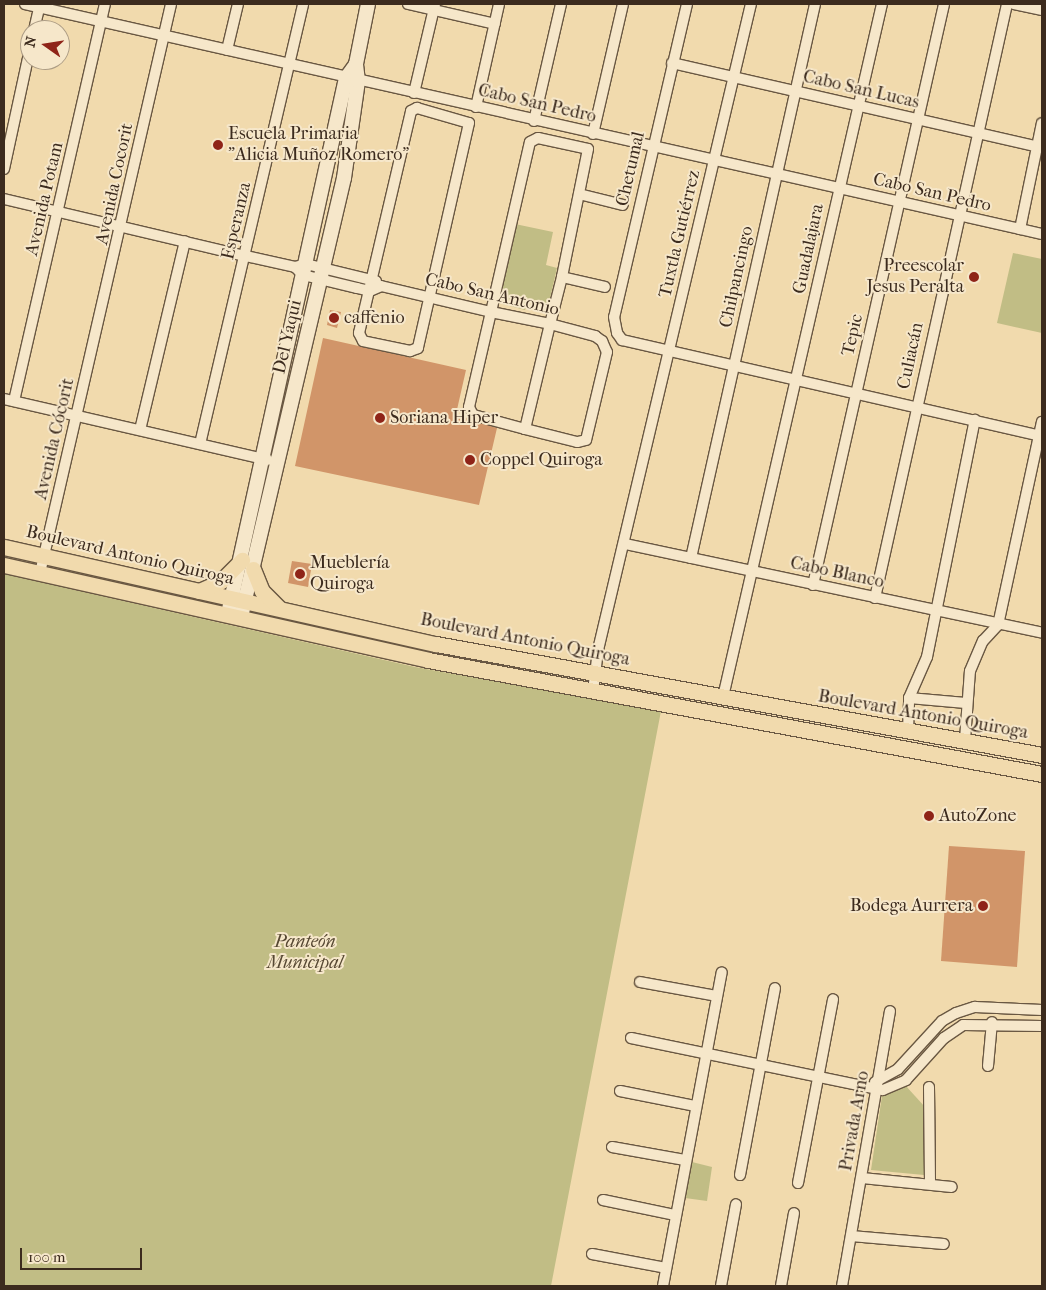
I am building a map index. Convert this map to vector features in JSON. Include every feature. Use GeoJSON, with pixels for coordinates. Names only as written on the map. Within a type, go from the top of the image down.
{"type":"FeatureCollection","features":[{"type":"Feature","properties":{"kind":"main road","name":"Del Yaqui"},"geometry":{"type":"LineString","coordinates":[[248,564],[263,458],[301,268],[352,80],[368,4]]}},
{"type":"Feature","properties":{"kind":"main road","name":"Del Yaqui"},"geometry":{"type":"LineString","coordinates":[[234,616],[278,462],[346,171],[352,80]]}},
{"type":"Feature","properties":{"kind":"main road","name":"Boulevard Antonio Quiroga"},"geometry":{"type":"LineString","coordinates":[[4,547],[436,644],[594,672],[723,698],[965,740],[1042,756]]}},
{"type":"Feature","properties":{"kind":"main road"},"geometry":{"type":"LineString","coordinates":[[199,591],[221,581],[248,564],[269,601],[282,610]]}},
{"type":"Feature","properties":{"kind":"main road","name":"Boulevard Antonio Quiroga"},"geometry":{"type":"LineString","coordinates":[[4,565],[428,660],[1042,774]]}},
{"type":"Feature","properties":{"kind":"street","name":"Cabo San Pedro"},"geometry":{"type":"LineString","coordinates":[[25,4],[40,5],[101,22],[352,80],[1042,234]]}},
{"type":"Feature","properties":{"kind":"street","name":"Avenida Potam"},"geometry":{"type":"LineString","coordinates":[[9,400],[59,213],[105,4]]}},
{"type":"Feature","properties":{"kind":"street","name":"Avenida Cocorit"},"geometry":{"type":"LineString","coordinates":[[88,371],[171,4]]}},
{"type":"Feature","properties":{"kind":"street"},"geometry":{"type":"LineString","coordinates":[[227,50],[238,4]]}},
{"type":"Feature","properties":{"kind":"street","name":"Esperanza"},"geometry":{"type":"LineString","coordinates":[[200,444],[246,256],[302,4]]}},
{"type":"Feature","properties":{"kind":"street"},"geometry":{"type":"LineString","coordinates":[[408,4],[434,7],[495,24]]}},
{"type":"Feature","properties":{"kind":"street"},"geometry":{"type":"LineString","coordinates":[[476,107],[499,4]]}},
{"type":"Feature","properties":{"kind":"street"},"geometry":{"type":"LineString","coordinates":[[534,121],[561,4]]}},
{"type":"Feature","properties":{"kind":"street"},"geometry":{"type":"LineString","coordinates":[[593,134],[623,4]]}},
{"type":"Feature","properties":{"kind":"street","name":"Chetumal"},"geometry":{"type":"LineString","coordinates":[[670,351],[622,340],[617,333],[614,317],[652,147],[687,4]]}},
{"type":"Feature","properties":{"kind":"street","name":"Tuxtla Gutiérrez"},"geometry":{"type":"LineString","coordinates":[[593,691],[594,672],[751,4]]}},
{"type":"Feature","properties":{"kind":"street","name":"Chilpancingo"},"geometry":{"type":"LineString","coordinates":[[691,558],[815,4]]}},
{"type":"Feature","properties":{"kind":"street","name":"Guadalajara"},"geometry":{"type":"LineString","coordinates":[[723,698],[754,571],[882,4]]}},
{"type":"Feature","properties":{"kind":"street","name":"Tepic"},"geometry":{"type":"LineString","coordinates":[[813,586],[901,202],[944,4]]}},
{"type":"Feature","properties":{"kind":"street","name":"Culiacán"},"geometry":{"type":"LineString","coordinates":[[875,598],[957,216],[1007,4]]}},
{"type":"Feature","properties":{"kind":"street"},"geometry":{"type":"LineString","coordinates":[[1014,4],[1042,10]]}},
{"type":"Feature","properties":{"kind":"street"},"geometry":{"type":"LineString","coordinates":[[36,20],[40,5]]}},
{"type":"Feature","properties":{"kind":"street"},"geometry":{"type":"LineString","coordinates":[[414,93],[434,7]]}},
{"type":"Feature","properties":{"kind":"street","name":"Cabo San Lucas"},"geometry":{"type":"LineString","coordinates":[[672,63],[1039,148]]}},
{"type":"Feature","properties":{"kind":"street"},"geometry":{"type":"LineString","coordinates":[[4,169],[26,70]]}},
{"type":"Feature","properties":{"kind":"street"},"geometry":{"type":"LineString","coordinates":[[417,108],[466,120],[469,123],[431,298],[418,348],[410,351],[360,339],[370,290],[411,111],[417,108]]}},
{"type":"Feature","properties":{"kind":"street"},"geometry":{"type":"LineString","coordinates":[[1020,229],[1039,148],[1042,123]]}},
{"type":"Feature","properties":{"kind":"street"},"geometry":{"type":"LineString","coordinates":[[533,138],[588,149],[562,277],[525,429],[470,412],[533,138]]}},
{"type":"Feature","properties":{"kind":"street"},"geometry":{"type":"LineString","coordinates":[[579,194],[623,204]]}},
{"type":"Feature","properties":{"kind":"street"},"geometry":{"type":"LineString","coordinates":[[4,200],[322,273],[357,288],[370,290],[381,286],[373,278],[360,275],[322,273]]}},
{"type":"Feature","properties":{"kind":"street"},"geometry":{"type":"LineString","coordinates":[[140,430],[185,242]]}},
{"type":"Feature","properties":{"kind":"street"},"geometry":{"type":"LineString","coordinates":[[357,288],[360,275]]}},
{"type":"Feature","properties":{"kind":"street"},"geometry":{"type":"LineString","coordinates":[[562,277],[605,287]]}},
{"type":"Feature","properties":{"kind":"street","name":"Cabo San Antonio"},"geometry":{"type":"LineString","coordinates":[[381,286],[550,324],[595,336],[602,341],[607,352],[586,440],[525,429]]}},
{"type":"Feature","properties":{"kind":"street"},"geometry":{"type":"LineString","coordinates":[[670,351],[1041,436]]}},
{"type":"Feature","properties":{"kind":"street","name":"Avenida Cócorit"},"geometry":{"type":"LineString","coordinates":[[40,574],[88,371]]}},
{"type":"Feature","properties":{"kind":"street"},"geometry":{"type":"LineString","coordinates":[[9,400],[278,462]]}},
{"type":"Feature","properties":{"kind":"street"},"geometry":{"type":"LineString","coordinates":[[908,731],[909,698],[927,657],[975,420]]}},
{"type":"Feature","properties":{"kind":"street"},"geometry":{"type":"LineString","coordinates":[[965,740],[966,703],[973,662],[983,641],[998,625],[1041,436],[1042,422]]}},
{"type":"Feature","properties":{"kind":"street","name":"Cabo Blanco"},"geometry":{"type":"LineString","coordinates":[[625,544],[754,571],[813,586],[1042,633]]}},
{"type":"Feature","properties":{"kind":"street"},"geometry":{"type":"LineString","coordinates":[[909,698],[966,703]]}},
{"type":"Feature","properties":{"kind":"street"},"geometry":{"type":"LineString","coordinates":[[663,1286],[684,1160],[722,972]]}},
{"type":"Feature","properties":{"kind":"street"},"geometry":{"type":"LineString","coordinates":[[640,982],[717,996]]}},
{"type":"Feature","properties":{"kind":"street"},"geometry":{"type":"LineString","coordinates":[[740,1175],[762,1066],[775,988]]}},
{"type":"Feature","properties":{"kind":"street"},"geometry":{"type":"LineString","coordinates":[[798,1183],[833,999]]}},
{"type":"Feature","properties":{"kind":"street"},"geometry":{"type":"LineString","coordinates":[[878,1085],[898,1069],[942,1021],[966,1009],[1042,1010]]}},
{"type":"Feature","properties":{"kind":"street"},"geometry":{"type":"LineString","coordinates":[[966,1009],[969,1023]]}},
{"type":"Feature","properties":{"kind":"street"},"geometry":{"type":"LineString","coordinates":[[1018,1009],[1018,1024]]}},
{"type":"Feature","properties":{"kind":"street","name":"Privada Arno"},"geometry":{"type":"LineString","coordinates":[[842,1286],[890,1011]]}},
{"type":"Feature","properties":{"kind":"street"},"geometry":{"type":"LineString","coordinates":[[631,1038],[706,1055],[865,1086],[900,1084],[927,1059],[950,1032],[969,1023],[992,1027],[1018,1024],[1042,1026]]}},
{"type":"Feature","properties":{"kind":"street"},"geometry":{"type":"LineString","coordinates":[[988,1066],[992,1027]]}},
{"type":"Feature","properties":{"kind":"street"},"geometry":{"type":"LineString","coordinates":[[916,1050],[927,1059]]}},
{"type":"Feature","properties":{"kind":"street"},"geometry":{"type":"LineString","coordinates":[[929,1087],[930,1184]]}},
{"type":"Feature","properties":{"kind":"street"},"geometry":{"type":"LineString","coordinates":[[620,1091],[695,1106]]}},
{"type":"Feature","properties":{"kind":"street"},"geometry":{"type":"LineString","coordinates":[[612,1147],[684,1160]]}},
{"type":"Feature","properties":{"kind":"street"},"geometry":{"type":"LineString","coordinates":[[862,1178],[952,1187]]}},
{"type":"Feature","properties":{"kind":"street"},"geometry":{"type":"LineString","coordinates":[[603,1200],[675,1215]]}},
{"type":"Feature","properties":{"kind":"street"},"geometry":{"type":"LineString","coordinates":[[721,1286],[736,1204]]}},
{"type":"Feature","properties":{"kind":"street"},"geometry":{"type":"LineString","coordinates":[[781,1286],[794,1213]]}},
{"type":"Feature","properties":{"kind":"street"},"geometry":{"type":"LineString","coordinates":[[851,1236],[944,1244]]}},
{"type":"Feature","properties":{"kind":"street"},"geometry":{"type":"LineString","coordinates":[[592,1254],[666,1268]]}},
{"type":"Feature","properties":{"kind":"green space"},"geometry":{"type":"Polygon","coordinates":[[[515,224],[553,232],[546,265],[557,268],[548,307],[528,302],[525,310],[498,303],[515,224]]]}},
{"type":"Feature","properties":{"kind":"green space"},"geometry":{"type":"Polygon","coordinates":[[[1013,253],[1042,259],[1042,333],[997,323],[1013,253]]]}},
{"type":"Feature","properties":{"kind":"green space","name":"Panteón Municipal"},"geometry":{"type":"Polygon","coordinates":[[[4,574],[415,667],[661,711],[551,1286],[4,1286],[4,574]]]}},
{"type":"Feature","properties":{"kind":"green space"},"geometry":{"type":"Polygon","coordinates":[[[905,1085],[925,1107],[924,1175],[871,1170],[882,1096],[905,1085]]]}},
{"type":"Feature","properties":{"kind":"green space"},"geometry":{"type":"Polygon","coordinates":[[[692,1162],[712,1167],[707,1201],[685,1198],[692,1162]]]}},
{"type":"Feature","properties":{"kind":"building","name":"caffenio"},"geometry":{"type":"Polygon","coordinates":[[[330,310],[341,312],[337,328],[327,325],[330,310]]]}},
{"type":"Feature","properties":{"kind":"building","name":"Soriana Hiper"},"geometry":{"type":"Polygon","coordinates":[[[323,338],[466,370],[456,414],[497,428],[479,505],[295,466],[323,338]]]}},
{"type":"Feature","properties":{"kind":"building","name":"Mueblería Quiroga"},"geometry":{"type":"Polygon","coordinates":[[[292,561],[312,564],[308,587],[288,583],[292,561]]]}},
{"type":"Feature","properties":{"kind":"building","name":"Bodega Aurrera"},"geometry":{"type":"Polygon","coordinates":[[[949,846],[1025,851],[1017,967],[941,961],[949,846]]]}},
{"type":"Feature","properties":{"kind":"place","name":"Escuela Primaria \"Alicia Muñoz Romero\""},"geometry":{"type":"Point","coordinates":[218,145]}},
{"type":"Feature","properties":{"kind":"place","name":"Preescolar Jesus Peralta"},"geometry":{"type":"Point","coordinates":[974,277]}},
{"type":"Feature","properties":{"kind":"place","name":"caffenio"},"geometry":{"type":"Point","coordinates":[334,318]}},
{"type":"Feature","properties":{"kind":"place","name":"Soriana Hiper"},"geometry":{"type":"Point","coordinates":[380,418]}},
{"type":"Feature","properties":{"kind":"place","name":"Coppel Quiroga"},"geometry":{"type":"Point","coordinates":[470,460]}},
{"type":"Feature","properties":{"kind":"place","name":"Mueblería Quiroga"},"geometry":{"type":"Point","coordinates":[300,574]}},
{"type":"Feature","properties":{"kind":"place","name":"AutoZone"},"geometry":{"type":"Point","coordinates":[929,816]}},
{"type":"Feature","properties":{"kind":"place","name":"Bodega Aurrera"},"geometry":{"type":"Point","coordinates":[983,906]}}]}
